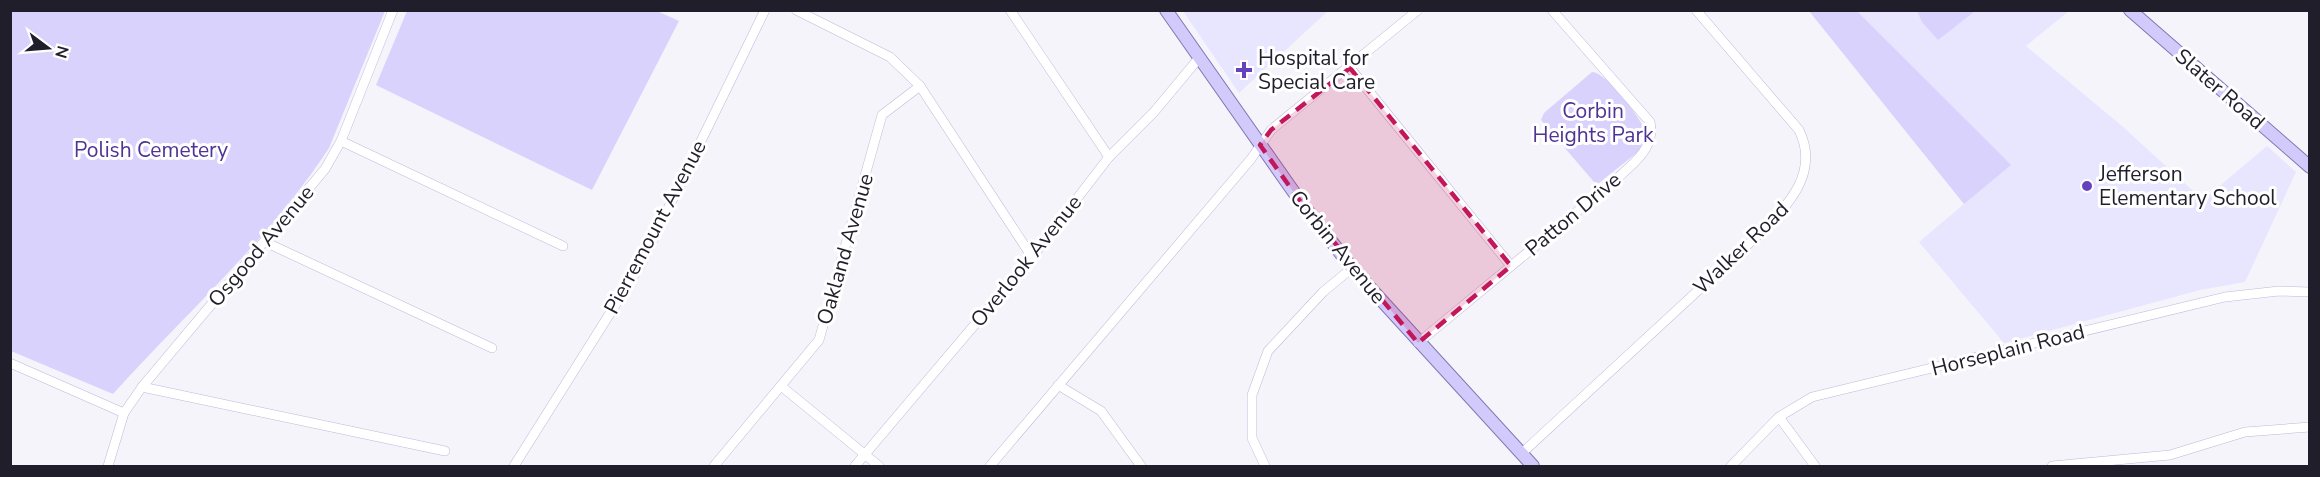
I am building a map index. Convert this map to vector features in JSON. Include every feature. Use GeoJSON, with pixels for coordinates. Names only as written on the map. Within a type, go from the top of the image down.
{"type":"FeatureCollection","features":[{"type":"Feature","properties":{"kind":"main road","name":"Corbin Avenue"},"geometry":{"type":"LineString","coordinates":[[1166,10],[1260,145],[1352,268],[1418,344],[1533,466]]}},
{"type":"Feature","properties":{"kind":"main road","name":"Slater Road"},"geometry":{"type":"LineString","coordinates":[[2130,10],[2310,166]]}},
{"type":"Feature","properties":{"kind":"street","name":"Osgood Avenue"},"geometry":{"type":"LineString","coordinates":[[108,466],[113,442],[124,413],[142,387],[325,169],[341,141],[393,10]]}},
{"type":"Feature","properties":{"kind":"street","name":"Pierremount Avenue"},"geometry":{"type":"LineString","coordinates":[[514,466],[641,264],[765,10]]}},
{"type":"Feature","properties":{"kind":"street"},"geometry":{"type":"LineString","coordinates":[[796,10],[890,57],[920,86],[1032,257]]}},
{"type":"Feature","properties":{"kind":"street"},"geometry":{"type":"LineString","coordinates":[[1010,10],[1109,157]]}},
{"type":"Feature","properties":{"kind":"street"},"geometry":{"type":"LineString","coordinates":[[990,466],[1271,130],[1350,68],[1418,10]]}},
{"type":"Feature","properties":{"kind":"street","name":"Patton Drive"},"geometry":{"type":"LineString","coordinates":[[1418,344],[1632,166],[1641,156],[1651,137],[1650,122],[1552,10]]}},
{"type":"Feature","properties":{"kind":"street","name":"Walker Road"},"geometry":{"type":"LineString","coordinates":[[1521,454],[1756,237],[1790,202],[1801,183],[1805,149],[1799,130],[1696,10]]}},
{"type":"Feature","properties":{"kind":"street","name":"Overlook Avenue"},"geometry":{"type":"LineString","coordinates":[[855,466],[1032,257],[1109,157],[1154,112],[1199,58]]}},
{"type":"Feature","properties":{"kind":"street"},"geometry":{"type":"LineString","coordinates":[[1350,68],[1511,266]]}},
{"type":"Feature","properties":{"kind":"street","name":"Oakland Avenue"},"geometry":{"type":"LineString","coordinates":[[714,466],[819,340],[882,115],[920,86]]}},
{"type":"Feature","properties":{"kind":"street"},"geometry":{"type":"LineString","coordinates":[[341,141],[563,246]]}},
{"type":"Feature","properties":{"kind":"street"},"geometry":{"type":"LineString","coordinates":[[265,242],[492,348]]}},
{"type":"Feature","properties":{"kind":"street"},"geometry":{"type":"LineString","coordinates":[[1265,466],[1252,438],[1252,395],[1268,351],[1323,292],[1352,268]]}},
{"type":"Feature","properties":{"kind":"street","name":"Horseplain Road"},"geometry":{"type":"LineString","coordinates":[[1731,466],[1779,417],[1812,397],[2225,297],[2279,291],[2310,292]]}},
{"type":"Feature","properties":{"kind":"street"},"geometry":{"type":"LineString","coordinates":[[10,363],[124,413]]}},
{"type":"Feature","properties":{"kind":"street"},"geometry":{"type":"LineString","coordinates":[[1058,385],[1101,411],[1141,466]]}},
{"type":"Feature","properties":{"kind":"street"},"geometry":{"type":"LineString","coordinates":[[781,386],[879,466]]}},
{"type":"Feature","properties":{"kind":"street"},"geometry":{"type":"LineString","coordinates":[[142,387],[446,451]]}},
{"type":"Feature","properties":{"kind":"street"},"geometry":{"type":"LineString","coordinates":[[1779,417],[1815,466]]}},
{"type":"Feature","properties":{"kind":"street"},"geometry":{"type":"LineString","coordinates":[[2052,466],[2170,455],[2245,432],[2310,427]]}},
{"type":"Feature","properties":{"kind":"street"},"geometry":{"type":"LineString","coordinates":[[2170,455],[2173,466]]}},
{"type":"Feature","properties":{"kind":"highlighted area"},"geometry":{"type":"Polygon","coordinates":[[[1350,68],[1511,266],[1418,343],[1300,201],[1260,145],[1271,130],[1350,68]]]}},
{"type":"Feature","properties":{"kind":"shaded area","name":"Hospital for Special Care"},"geometry":{"type":"Polygon","coordinates":[[[1183,11],[1328,11],[1239,93],[1183,11]]]}},
{"type":"Feature","properties":{"kind":"shaded area","name":"Jefferson Elementary School"},"geometry":{"type":"Polygon","coordinates":[[[1857,11],[2069,11],[2026,46],[2122,126],[2203,200],[2267,146],[2296,172],[2245,282],[2200,290],[2004,343],[1919,242],[2010,165],[1857,11]]]}},
{"type":"Feature","properties":{"kind":"green space","name":"Polish Cemetery"},"geometry":{"type":"Polygon","coordinates":[[[10,11],[385,11],[329,148],[305,182],[254,245],[113,394],[11,351],[10,11]]]}},
{"type":"Feature","properties":{"kind":"green space"},"geometry":{"type":"Polygon","coordinates":[[[407,11],[657,11],[679,21],[592,190],[376,85],[407,11]]]}},
{"type":"Feature","properties":{"kind":"green space"},"geometry":{"type":"Polygon","coordinates":[[[1809,11],[1857,11],[2011,165],[1964,204],[1809,11]]]}},
{"type":"Feature","properties":{"kind":"green space"},"geometry":{"type":"Polygon","coordinates":[[[1917,11],[1975,11],[1938,40],[1922,22],[1917,11]]]}},
{"type":"Feature","properties":{"kind":"green space","name":"Corbin Heights Park"},"geometry":{"type":"Polygon","coordinates":[[[1592,72],[1614,87],[1638,117],[1646,133],[1639,151],[1599,183],[1594,182],[1541,120],[1544,113],[1592,72]]]}},
{"type":"Feature","properties":{"kind":"place","name":"Hospital for Special Care"},"geometry":{"type":"Point","coordinates":[1244,70]}},
{"type":"Feature","properties":{"kind":"place","name":"Jefferson Elementary School"},"geometry":{"type":"Point","coordinates":[2087,186]}}]}
